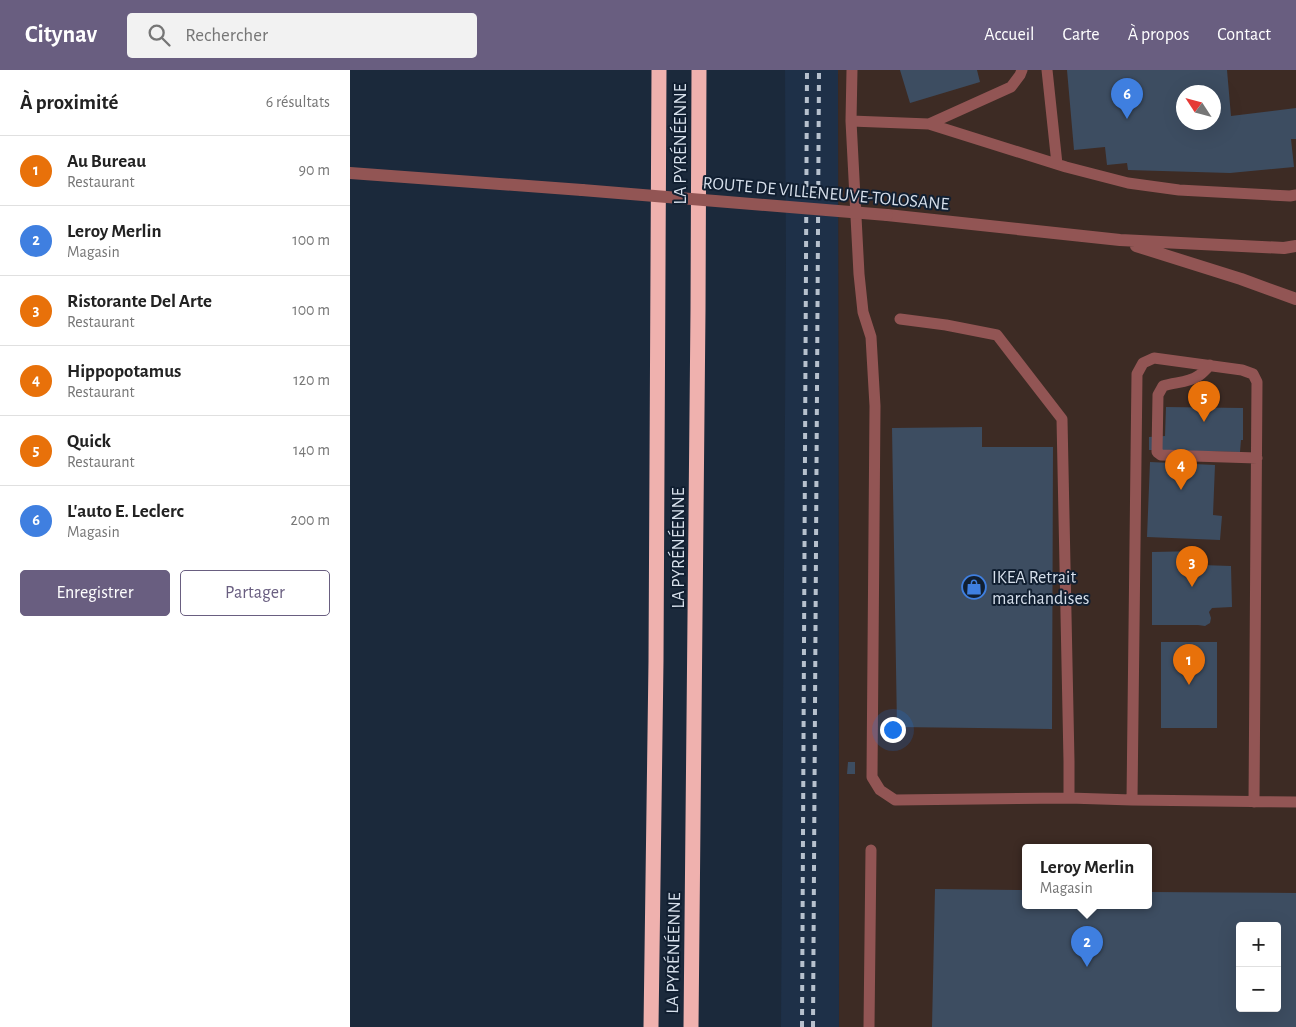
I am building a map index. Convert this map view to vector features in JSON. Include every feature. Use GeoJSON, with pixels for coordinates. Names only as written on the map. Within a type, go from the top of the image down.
{"type":"FeatureCollection","features":[{"type":"Feature","properties":{"kind":"highway","name":"LA PYRÉNÉENNE"},"geometry":{"type":"LineString","coordinates":[[652,1027],[659,70]]}},
{"type":"Feature","properties":{"kind":"highway","name":"LA PYRÉNÉENNE"},"geometry":{"type":"LineString","coordinates":[[691,1027],[699,70]]}},
{"type":"Feature","properties":{"kind":"street","name":"ROUTE DE VILLENEUVE-TOLOSANE"},"geometry":{"type":"LineString","coordinates":[[350,173],[888,215],[1120,240],[1284,248],[1296,246]]}},
{"type":"Feature","properties":{"kind":"street","name":"ROUTE DE VILLENEUVE-TOLOSANE"},"geometry":{"type":"LineString","coordinates":[[1120,240],[1296,299]]}},
{"type":"Feature","properties":{"kind":"lane"},"geometry":{"type":"LineString","coordinates":[[852,70],[851,121],[859,274],[863,312],[871,337],[874,406],[872,777],[880,790],[895,800],[1069,798],[1296,802]]}},
{"type":"Feature","properties":{"kind":"lane"},"geometry":{"type":"LineString","coordinates":[[929,124],[1011,87],[1022,70]]}},
{"type":"Feature","properties":{"kind":"lane"},"geometry":{"type":"LineString","coordinates":[[1047,70],[1057,164]]}},
{"type":"Feature","properties":{"kind":"lane"},"geometry":{"type":"LineString","coordinates":[[851,121],[929,124],[1057,164],[1128,183],[1179,190],[1296,195]]}},
{"type":"Feature","properties":{"kind":"lane"},"geometry":{"type":"LineString","coordinates":[[900,319],[946,325],[997,335],[1062,419],[1070,761],[1069,798]]}},
{"type":"Feature","properties":{"kind":"lane"},"geometry":{"type":"LineString","coordinates":[[1132,800],[1137,374],[1143,363],[1154,358],[1242,370],[1253,374],[1257,382],[1254,802]]}},
{"type":"Feature","properties":{"kind":"lane"},"geometry":{"type":"LineString","coordinates":[[1210,365],[1198,376],[1163,386],[1158,395],[1157,452],[1161,455],[1256,458]]}},
{"type":"Feature","properties":{"kind":"lane"},"geometry":{"type":"LineString","coordinates":[[869,1027],[871,850]]}},
{"type":"Feature","properties":{"kind":"shaded area"},"geometry":{"type":"Polygon","coordinates":[[[785,70],[838,70],[839,1027],[781,1027],[786,264],[785,70]]]}},
{"type":"Feature","properties":{"kind":"shaded area"},"geometry":{"type":"Polygon","coordinates":[[[838,70],[1296,70],[1296,1027],[839,1027],[838,70]]]}},
{"type":"Feature","properties":{"kind":"building"},"geometry":{"type":"Polygon","coordinates":[[[900,70],[977,70],[980,82],[910,103],[900,70]]]}},
{"type":"Feature","properties":{"kind":"building"},"geometry":{"type":"Polygon","coordinates":[[[1067,70],[1227,70],[1231,116],[1296,108],[1296,139],[1291,139],[1294,167],[1230,173],[1128,170],[1127,163],[1107,165],[1105,147],[1074,150],[1067,70]]]}},
{"type":"Feature","properties":{"kind":"building"},"geometry":{"type":"Polygon","coordinates":[[[1166,407],[1243,408],[1243,440],[1241,440],[1240,452],[1149,450],[1149,437],[1165,436],[1166,407]]]}},
{"type":"Feature","properties":{"kind":"building","name":"IKEA Retrait marchandises"},"geometry":{"type":"Polygon","coordinates":[[[982,427],[982,447],[1053,447],[1052,729],[897,727],[892,428],[982,427]]]}},
{"type":"Feature","properties":{"kind":"building"},"geometry":{"type":"Polygon","coordinates":[[[1150,462],[1215,465],[1213,515],[1222,516],[1220,540],[1147,537],[1150,462]]]}},
{"type":"Feature","properties":{"kind":"building"},"geometry":{"type":"Polygon","coordinates":[[[1200,551],[1201,565],[1231,566],[1232,607],[1212,608],[1209,612],[1210,623],[1205,626],[1152,625],[1152,552],[1200,551]]]}},
{"type":"Feature","properties":{"kind":"building"},"geometry":{"type":"Polygon","coordinates":[[[1161,642],[1217,642],[1217,728],[1161,728],[1161,642]]]}},
{"type":"Feature","properties":{"kind":"building"},"geometry":{"type":"Polygon","coordinates":[[[848,762],[855,762],[855,774],[847,774],[848,762]]]}},
{"type":"Feature","properties":{"kind":"building"},"geometry":{"type":"Polygon","coordinates":[[[935,889],[1022,890],[1022,909],[1152,909],[1152,892],[1296,893],[1296,1027],[932,1027],[935,889]]]}},
{"type":"Feature","properties":{"kind":"railway"},"geometry":{"type":"LineString","coordinates":[[802,1027],[807,70]]}},
{"type":"Feature","properties":{"kind":"railway"},"geometry":{"type":"LineString","coordinates":[[813,1027],[819,70]]}},
{"type":"Feature","properties":{"kind":"place","name":"L'auto E. Leclerc"},"geometry":{"type":"Point","coordinates":[1127,119]}},
{"type":"Feature","properties":{"kind":"place","name":"Quick"},"geometry":{"type":"Point","coordinates":[1204,422]}},
{"type":"Feature","properties":{"kind":"place","name":"Hippopotamus"},"geometry":{"type":"Point","coordinates":[1181,490]}},
{"type":"Feature","properties":{"kind":"place","name":"IKEA Retrait marchandises"},"geometry":{"type":"Point","coordinates":[974,587]}},
{"type":"Feature","properties":{"kind":"place","name":"Ristorante Del Arte"},"geometry":{"type":"Point","coordinates":[1192,587]}},
{"type":"Feature","properties":{"kind":"place","name":"Au Bureau"},"geometry":{"type":"Point","coordinates":[1189,685]}},
{"type":"Feature","properties":{"kind":"place","name":"Leroy Merlin"},"geometry":{"type":"Point","coordinates":[1087,967]}}]}
